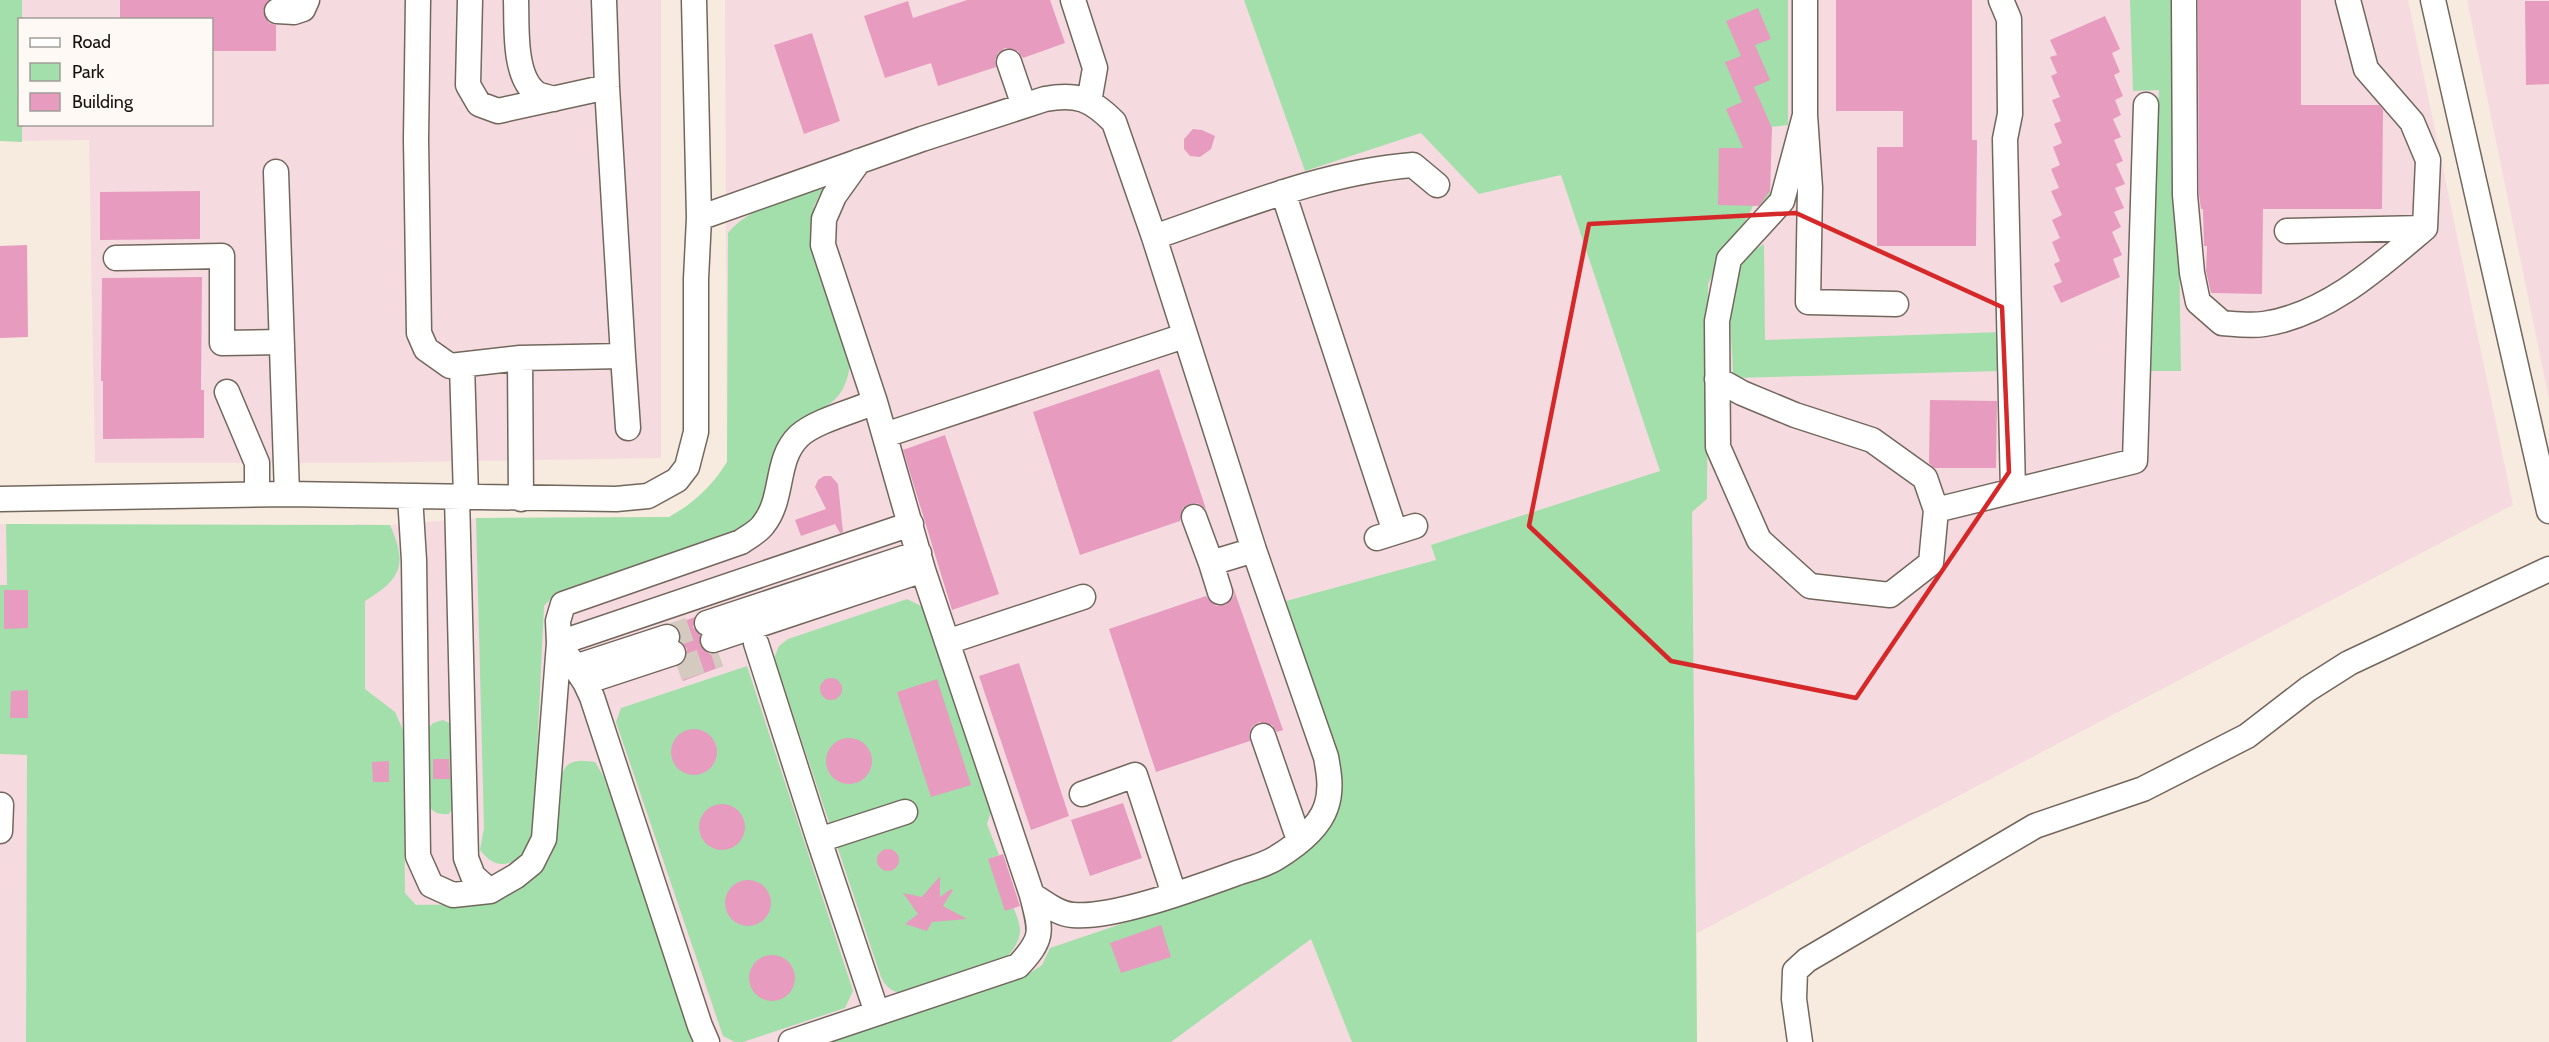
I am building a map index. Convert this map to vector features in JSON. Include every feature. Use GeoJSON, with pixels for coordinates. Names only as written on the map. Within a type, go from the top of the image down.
{"type":"FeatureCollection","features":[{"type":"Feature","properties":{"kind":"lane"},"geometry":{"type":"LineString","coordinates":[[277,11],[294,12],[303,9],[307,0]]}},
{"type":"Feature","properties":{"kind":"lane"},"geometry":{"type":"LineString","coordinates":[[418,0],[416,139],[419,333],[426,349],[450,366],[520,358],[623,356]]}},
{"type":"Feature","properties":{"kind":"lane"},"geometry":{"type":"LineString","coordinates":[[470,0],[468,85],[479,104],[498,111],[607,87]]}},
{"type":"Feature","properties":{"kind":"lane"},"geometry":{"type":"LineString","coordinates":[[516,0],[518,53],[524,78],[536,93],[554,99]]}},
{"type":"Feature","properties":{"kind":"lane"},"geometry":{"type":"LineString","coordinates":[[604,0],[607,87],[628,428]]}},
{"type":"Feature","properties":{"kind":"lane"},"geometry":{"type":"LineString","coordinates":[[0,499],[257,494],[521,499],[641,498],[661,491],[677,480],[687,467],[696,432],[696,279],[699,218],[694,0]]}},
{"type":"Feature","properties":{"kind":"lane"},"geometry":{"type":"LineString","coordinates":[[1073,0],[1095,68],[1089,102]]}},
{"type":"Feature","properties":{"kind":"lane"},"geometry":{"type":"LineString","coordinates":[[1805,0],[1804,115],[1810,188],[1808,302],[1896,304]]}},
{"type":"Feature","properties":{"kind":"lane"},"geometry":{"type":"LineString","coordinates":[[2001,0],[2009,19],[2010,114],[2005,139],[2013,491]]}},
{"type":"Feature","properties":{"kind":"lane"},"geometry":{"type":"LineString","coordinates":[[2184,0],[2185,195],[2192,273],[2198,302],[2222,324],[2264,324],[2302,312],[2357,285],[2425,228],[2428,160],[2412,122],[2366,69],[2348,0]]}},
{"type":"Feature","properties":{"kind":"lane"},"geometry":{"type":"LineString","coordinates":[[2433,0],[2549,511]]}},
{"type":"Feature","properties":{"kind":"lane"},"geometry":{"type":"LineString","coordinates":[[1009,62],[1024,106]]}},
{"type":"Feature","properties":{"kind":"lane"},"geometry":{"type":"LineString","coordinates":[[699,218],[859,161],[1064,95],[1089,102],[1114,122],[1154,237],[1254,550],[1326,757],[1330,781],[1326,807],[1317,823],[1274,860],[1174,894],[1099,913],[1073,915],[1053,909],[1032,895]]}},
{"type":"Feature","properties":{"kind":"lane"},"geometry":{"type":"LineString","coordinates":[[1936,510],[2135,461],[2146,105]]}},
{"type":"Feature","properties":{"kind":"lane"},"geometry":{"type":"LineString","coordinates":[[1717,379],[1742,393],[1795,415],[1872,440],[1925,478],[1936,510],[1931,563],[1890,595],[1810,586],[1759,540],[1718,447],[1717,379],[1717,321],[1730,259],[1782,201],[1804,115]]}},
{"type":"Feature","properties":{"kind":"lane"},"geometry":{"type":"LineString","coordinates":[[791,1042],[1018,966],[1032,951],[1041,931],[1032,895],[923,570],[875,402],[823,245],[824,219],[834,196],[859,161]]}},
{"type":"Feature","properties":{"kind":"lane"},"geometry":{"type":"LineString","coordinates":[[1154,237],[1309,183],[1394,166],[1413,165],[1437,185]]}},
{"type":"Feature","properties":{"kind":"lane"},"geometry":{"type":"LineString","coordinates":[[276,172],[287,494]]}},
{"type":"Feature","properties":{"kind":"lane"},"geometry":{"type":"LineString","coordinates":[[1283,192],[1396,532]]}},
{"type":"Feature","properties":{"kind":"lane"},"geometry":{"type":"LineString","coordinates":[[2287,231],[2425,228]]}},
{"type":"Feature","properties":{"kind":"lane"},"geometry":{"type":"LineString","coordinates":[[116,258],[222,256],[222,343],[281,342]]}},
{"type":"Feature","properties":{"kind":"lane"},"geometry":{"type":"LineString","coordinates":[[885,435],[1184,336]]}},
{"type":"Feature","properties":{"kind":"lane"},"geometry":{"type":"LineString","coordinates":[[520,358],[521,499]]}},
{"type":"Feature","properties":{"kind":"lane"},"geometry":{"type":"LineString","coordinates":[[462,365],[466,858],[473,876],[490,891]]}},
{"type":"Feature","properties":{"kind":"lane"},"geometry":{"type":"LineString","coordinates":[[227,392],[257,463],[257,494]]}},
{"type":"Feature","properties":{"kind":"lane"},"geometry":{"type":"LineString","coordinates":[[410,496],[414,560],[418,856],[431,885],[453,895],[490,891],[516,876],[532,863],[544,839],[559,644],[558,621],[563,604],[741,542],[762,527],[771,513],[778,497],[783,459],[799,436],[815,426],[875,402]]}},
{"type":"Feature","properties":{"kind":"lane"},"geometry":{"type":"LineString","coordinates":[[1194,517],[1220,592]]}},
{"type":"Feature","properties":{"kind":"lane"},"geometry":{"type":"LineString","coordinates":[[559,644],[911,524]]}},
{"type":"Feature","properties":{"kind":"lane"},"geometry":{"type":"LineString","coordinates":[[1211,563],[1254,550]]}},
{"type":"Feature","properties":{"kind":"lane"},"geometry":{"type":"LineString","coordinates":[[1800,1042],[1794,999],[1795,971],[1807,960],[2035,826],[2153,783],[2247,736],[2308,689],[2349,663],[2549,569]]}},
{"type":"Feature","properties":{"kind":"lane"},"geometry":{"type":"LineString","coordinates":[[923,570],[756,643],[713,640],[923,570]]}},
{"type":"Feature","properties":{"kind":"lane"},"geometry":{"type":"LineString","coordinates":[[947,642],[1083,597]]}},
{"type":"Feature","properties":{"kind":"lane"},"geometry":{"type":"LineString","coordinates":[[756,643],[877,1013]]}},
{"type":"Feature","properties":{"kind":"lane"},"geometry":{"type":"LineString","coordinates":[[559,644],[584,682],[707,1042]]}},
{"type":"Feature","properties":{"kind":"lane"},"geometry":{"type":"LineString","coordinates":[[584,682],[673,653],[584,682]]}},
{"type":"Feature","properties":{"kind":"lane"},"geometry":{"type":"LineString","coordinates":[[1263,736],[1299,840]]}},
{"type":"Feature","properties":{"kind":"lane"},"geometry":{"type":"LineString","coordinates":[[1083,794],[1134,775],[1174,894]]}},
{"type":"Feature","properties":{"kind":"lane"},"geometry":{"type":"LineString","coordinates":[[0,831],[1,805]]}},
{"type":"Feature","properties":{"kind":"lane"},"geometry":{"type":"LineString","coordinates":[[819,840],[905,812]]}},
{"type":"Feature","properties":{"kind":"highlighted area"},"geometry":{"type":"Polygon","coordinates":[[[1796,213],[2002,307],[2009,472],[1856,698],[1671,661],[1529,526],[1589,224],[1796,213]]]}},
{"type":"Feature","properties":{"kind":"shaded area"},"geometry":{"type":"Polygon","coordinates":[[[0,0],[661,0],[661,458],[350,463],[95,463],[89,140],[0,141],[0,0]]]}},
{"type":"Feature","properties":{"kind":"shaded area"},"geometry":{"type":"Polygon","coordinates":[[[725,0],[2408,0],[2513,505],[1697,933],[1697,1042],[359,1042],[355,524],[390,525],[476,518],[669,517],[685,508],[713,484],[727,462],[725,0]]]}},
{"type":"Feature","properties":{"kind":"shaded area"},"geometry":{"type":"Polygon","coordinates":[[[2467,0],[2549,0],[2549,399],[2467,0]]]}},
{"type":"Feature","properties":{"kind":"shaded area"},"geometry":{"type":"Polygon","coordinates":[[[0,524],[29,524],[26,1042],[0,1042],[0,524]]]}},
{"type":"Feature","properties":{"kind":"green space"},"geometry":{"type":"Polygon","coordinates":[[[0,0],[22,0],[22,18],[18,18],[18,126],[22,126],[22,142],[0,141],[0,0]]]}},
{"type":"Feature","properties":{"kind":"green space"},"geometry":{"type":"Polygon","coordinates":[[[1244,0],[1788,0],[1788,125],[1771,127],[1770,206],[1753,206],[1708,284],[1707,499],[1692,512],[1697,1042],[1352,1042],[1311,939],[1171,1042],[829,1042],[1024,977],[1042,965],[1050,948],[1278,871],[1313,845],[1338,809],[1339,764],[1286,601],[1436,560],[1431,545],[1660,471],[1561,175],[1479,194],[1421,133],[1305,171],[1244,0]]]}},
{"type":"Feature","properties":{"kind":"green space"},"geometry":{"type":"Polygon","coordinates":[[[2130,0],[2175,0],[2181,371],[2145,371],[2159,90],[2133,91],[2130,0]]]}},
{"type":"Feature","properties":{"kind":"green space"},"geometry":{"type":"Polygon","coordinates":[[[824,186],[814,206],[813,253],[850,365],[846,382],[833,401],[796,422],[779,441],[770,465],[762,501],[748,523],[730,533],[557,592],[544,606],[533,835],[529,844],[517,858],[503,864],[495,863],[480,850],[484,828],[476,518],[669,517],[702,493],[727,462],[728,233],[760,209],[824,186]]]}},
{"type":"Feature","properties":{"kind":"green space"},"geometry":{"type":"Polygon","coordinates":[[[1764,244],[1765,340],[2003,332],[2002,371],[1733,378],[1730,311],[1732,285],[1743,261],[1764,244]]]}},
{"type":"Feature","properties":{"kind":"green space"},"geometry":{"type":"Polygon","coordinates":[[[6,524],[390,525],[399,551],[398,570],[387,585],[365,601],[365,689],[395,712],[403,730],[405,893],[416,905],[467,905],[494,902],[520,889],[543,869],[552,853],[559,792],[564,770],[575,761],[595,762],[604,777],[693,1042],[26,1042],[27,755],[0,754],[0,585],[7,585],[6,524]]]}},
{"type":"Feature","properties":{"kind":"green space"},"geometry":{"type":"Polygon","coordinates":[[[907,599],[925,608],[992,809],[987,824],[999,855],[989,859],[1013,906],[1020,925],[1020,932],[1017,942],[1007,957],[906,993],[891,990],[881,977],[774,658],[779,646],[788,639],[907,599]]]}},
{"type":"Feature","properties":{"kind":"green space"},"geometry":{"type":"Polygon","coordinates":[[[747,666],[853,991],[845,1008],[743,1042],[735,1042],[723,1036],[616,722],[621,708],[747,666]]]}},
{"type":"Feature","properties":{"kind":"green space"},"geometry":{"type":"Polygon","coordinates":[[[443,720],[451,724],[455,804],[449,814],[435,812],[426,801],[427,730],[433,723],[443,720]]]}},
{"type":"Feature","properties":{"kind":"building"},"geometry":{"type":"Polygon","coordinates":[[[120,0],[269,0],[263,11],[269,23],[276,25],[276,51],[213,51],[213,18],[120,18],[120,0]]]}},
{"type":"Feature","properties":{"kind":"building"},"geometry":{"type":"Polygon","coordinates":[[[967,0],[1050,0],[1065,43],[1023,58],[1018,51],[1005,48],[998,53],[995,60],[996,67],[938,86],[931,63],[885,78],[864,16],[908,1],[913,18],[967,0]]]}},
{"type":"Feature","properties":{"kind":"building"},"geometry":{"type":"Polygon","coordinates":[[[1836,0],[1972,0],[1972,140],[1977,140],[1976,246],[1877,246],[1877,147],[1903,147],[1903,111],[1836,111],[1836,0]]]}},
{"type":"Feature","properties":{"kind":"building"},"geometry":{"type":"Polygon","coordinates":[[[2198,0],[2301,0],[2301,105],[2379,105],[2383,110],[2382,209],[2263,209],[2262,294],[2211,293],[2206,271],[2207,246],[2204,246],[2203,209],[2201,209],[2199,194],[2198,0]]]}},
{"type":"Feature","properties":{"kind":"building"},"geometry":{"type":"Polygon","coordinates":[[[2525,1],[2549,1],[2549,84],[2526,85],[2525,1]]]}},
{"type":"Feature","properties":{"kind":"building"},"geometry":{"type":"Polygon","coordinates":[[[1758,8],[1771,39],[1755,45],[1770,80],[1754,87],[1772,128],[1770,191],[1759,206],[1718,205],[1719,148],[1743,148],[1726,109],[1742,102],[1725,62],[1741,56],[1726,21],[1758,8]]]}},
{"type":"Feature","properties":{"kind":"building"},"geometry":{"type":"Polygon","coordinates":[[[2105,16],[2120,49],[2112,53],[2120,72],[2114,75],[2123,96],[2115,100],[2121,115],[2113,119],[2121,137],[2114,140],[2123,161],[2116,164],[2125,184],[2115,188],[2124,208],[2114,212],[2121,227],[2112,232],[2122,255],[2113,259],[2120,277],[2061,303],[2053,286],[2062,282],[2054,264],[2060,261],[2052,242],[2060,238],[2052,220],[2062,215],[2051,191],[2059,188],[2051,169],[2060,165],[2053,147],[2062,143],[2054,124],[2061,121],[2052,100],[2060,97],[2051,76],[2057,73],[2050,57],[2057,55],[2050,40],[2105,16]]]}},
{"type":"Feature","properties":{"kind":"building"},"geometry":{"type":"Polygon","coordinates":[[[812,33],[840,121],[804,134],[774,45],[812,33]]]}},
{"type":"Feature","properties":{"kind":"building"},"geometry":{"type":"Polygon","coordinates":[[[1193,129],[1215,136],[1211,149],[1200,157],[1190,156],[1184,149],[1184,139],[1193,129]]]}},
{"type":"Feature","properties":{"kind":"building"},"geometry":{"type":"Polygon","coordinates":[[[200,191],[200,239],[100,240],[100,192],[200,191]]]}},
{"type":"Feature","properties":{"kind":"building"},"geometry":{"type":"Polygon","coordinates":[[[27,245],[28,337],[0,338],[0,246],[27,245]]]}},
{"type":"Feature","properties":{"kind":"building"},"geometry":{"type":"Polygon","coordinates":[[[202,277],[201,390],[204,390],[204,438],[103,439],[102,278],[202,277]]]}},
{"type":"Feature","properties":{"kind":"building"},"geometry":{"type":"Polygon","coordinates":[[[1159,369],[1206,509],[1197,503],[1190,504],[1183,508],[1180,521],[1080,555],[1033,412],[1159,369]]]}},
{"type":"Feature","properties":{"kind":"building"},"geometry":{"type":"Polygon","coordinates":[[[1930,400],[1997,401],[1996,468],[1934,468],[1929,463],[1930,400]]]}},
{"type":"Feature","properties":{"kind":"building"},"geometry":{"type":"Polygon","coordinates":[[[945,435],[999,594],[952,610],[903,450],[945,435]]]}},
{"type":"Feature","properties":{"kind":"building"},"geometry":{"type":"Polygon","coordinates":[[[824,476],[831,476],[838,484],[843,532],[840,533],[835,524],[801,536],[795,520],[826,509],[815,487],[818,480],[824,476]]]}},
{"type":"Feature","properties":{"kind":"building"},"geometry":{"type":"Polygon","coordinates":[[[1233,587],[1283,730],[1277,732],[1272,725],[1259,722],[1252,727],[1249,734],[1250,741],[1156,772],[1109,629],[1206,596],[1216,606],[1225,605],[1234,596],[1233,587]]]}},
{"type":"Feature","properties":{"kind":"building"},"geometry":{"type":"Polygon","coordinates":[[[4,590],[28,590],[28,628],[4,629],[4,590]]]}},
{"type":"Feature","properties":{"kind":"building"},"geometry":{"type":"Polygon","coordinates":[[[695,617],[693,627],[700,635],[700,645],[710,654],[718,653],[723,666],[683,681],[678,667],[684,662],[687,649],[680,641],[680,632],[673,625],[695,617]]]}},
{"type":"Feature","properties":{"kind":"building"},"geometry":{"type":"Polygon","coordinates":[[[1019,663],[1069,816],[1031,830],[979,676],[1019,663]]]}},
{"type":"Feature","properties":{"kind":"building"},"geometry":{"type":"Polygon","coordinates":[[[831,678],[839,681],[842,689],[839,697],[831,700],[823,697],[820,689],[823,681],[831,678]]]}},
{"type":"Feature","properties":{"kind":"building"},"geometry":{"type":"Polygon","coordinates":[[[937,679],[971,785],[931,797],[897,692],[937,679]]]}},
{"type":"Feature","properties":{"kind":"building"},"geometry":{"type":"Polygon","coordinates":[[[28,690],[28,718],[10,718],[11,691],[28,690]]]}},
{"type":"Feature","properties":{"kind":"building"},"geometry":{"type":"Polygon","coordinates":[[[694,729],[703,730],[711,735],[716,743],[716,761],[711,769],[703,774],[694,775],[685,774],[677,769],[672,761],[671,752],[672,743],[677,735],[685,730],[694,729]]]}},
{"type":"Feature","properties":{"kind":"building"},"geometry":{"type":"Polygon","coordinates":[[[849,738],[858,739],[866,744],[871,752],[871,770],[866,778],[858,783],[849,784],[840,783],[832,778],[827,770],[826,761],[827,752],[832,744],[840,739],[849,738]]]}},
{"type":"Feature","properties":{"kind":"building"},"geometry":{"type":"Polygon","coordinates":[[[433,759],[449,759],[450,779],[433,779],[433,759]]]}},
{"type":"Feature","properties":{"kind":"building"},"geometry":{"type":"Polygon","coordinates":[[[389,761],[389,782],[373,782],[372,762],[389,761]]]}},
{"type":"Feature","properties":{"kind":"building"},"geometry":{"type":"Polygon","coordinates":[[[1123,803],[1142,858],[1090,876],[1071,820],[1123,803]]]}},
{"type":"Feature","properties":{"kind":"building"},"geometry":{"type":"Polygon","coordinates":[[[727,804],[739,810],[744,818],[744,836],[739,844],[731,849],[717,850],[705,844],[700,836],[699,822],[705,810],[713,805],[727,804]]]}},
{"type":"Feature","properties":{"kind":"building"},"geometry":{"type":"Polygon","coordinates":[[[888,849],[896,852],[899,860],[896,868],[888,871],[880,868],[877,860],[880,852],[888,849]]]}},
{"type":"Feature","properties":{"kind":"building"},"geometry":{"type":"Polygon","coordinates":[[[1003,854],[1020,906],[1005,911],[988,859],[1003,854]]]}},
{"type":"Feature","properties":{"kind":"building"},"geometry":{"type":"Polygon","coordinates":[[[940,876],[940,897],[951,889],[953,890],[943,906],[967,919],[932,922],[927,931],[905,924],[918,914],[903,893],[922,897],[940,876]]]}},
{"type":"Feature","properties":{"kind":"building"},"geometry":{"type":"Polygon","coordinates":[[[753,880],[765,886],[770,894],[770,912],[765,920],[757,925],[743,926],[731,920],[726,912],[725,898],[731,886],[739,881],[753,880]]]}},
{"type":"Feature","properties":{"kind":"building"},"geometry":{"type":"Polygon","coordinates":[[[1161,925],[1171,957],[1121,973],[1110,943],[1161,925]]]}},
{"type":"Feature","properties":{"kind":"building"},"geometry":{"type":"Polygon","coordinates":[[[777,955],[789,961],[794,969],[794,987],[789,995],[781,1000],[767,1001],[755,995],[750,987],[749,973],[755,961],[763,956],[777,955]]]}},
{"type":"Feature","properties":{"kind":"tunnel"},"geometry":{"type":"LineString","coordinates":[[667,637],[707,623]]}},
{"type":"Feature","properties":{"kind":"tunnel"},"geometry":{"type":"LineString","coordinates":[[678,669],[719,655]]}}]}
